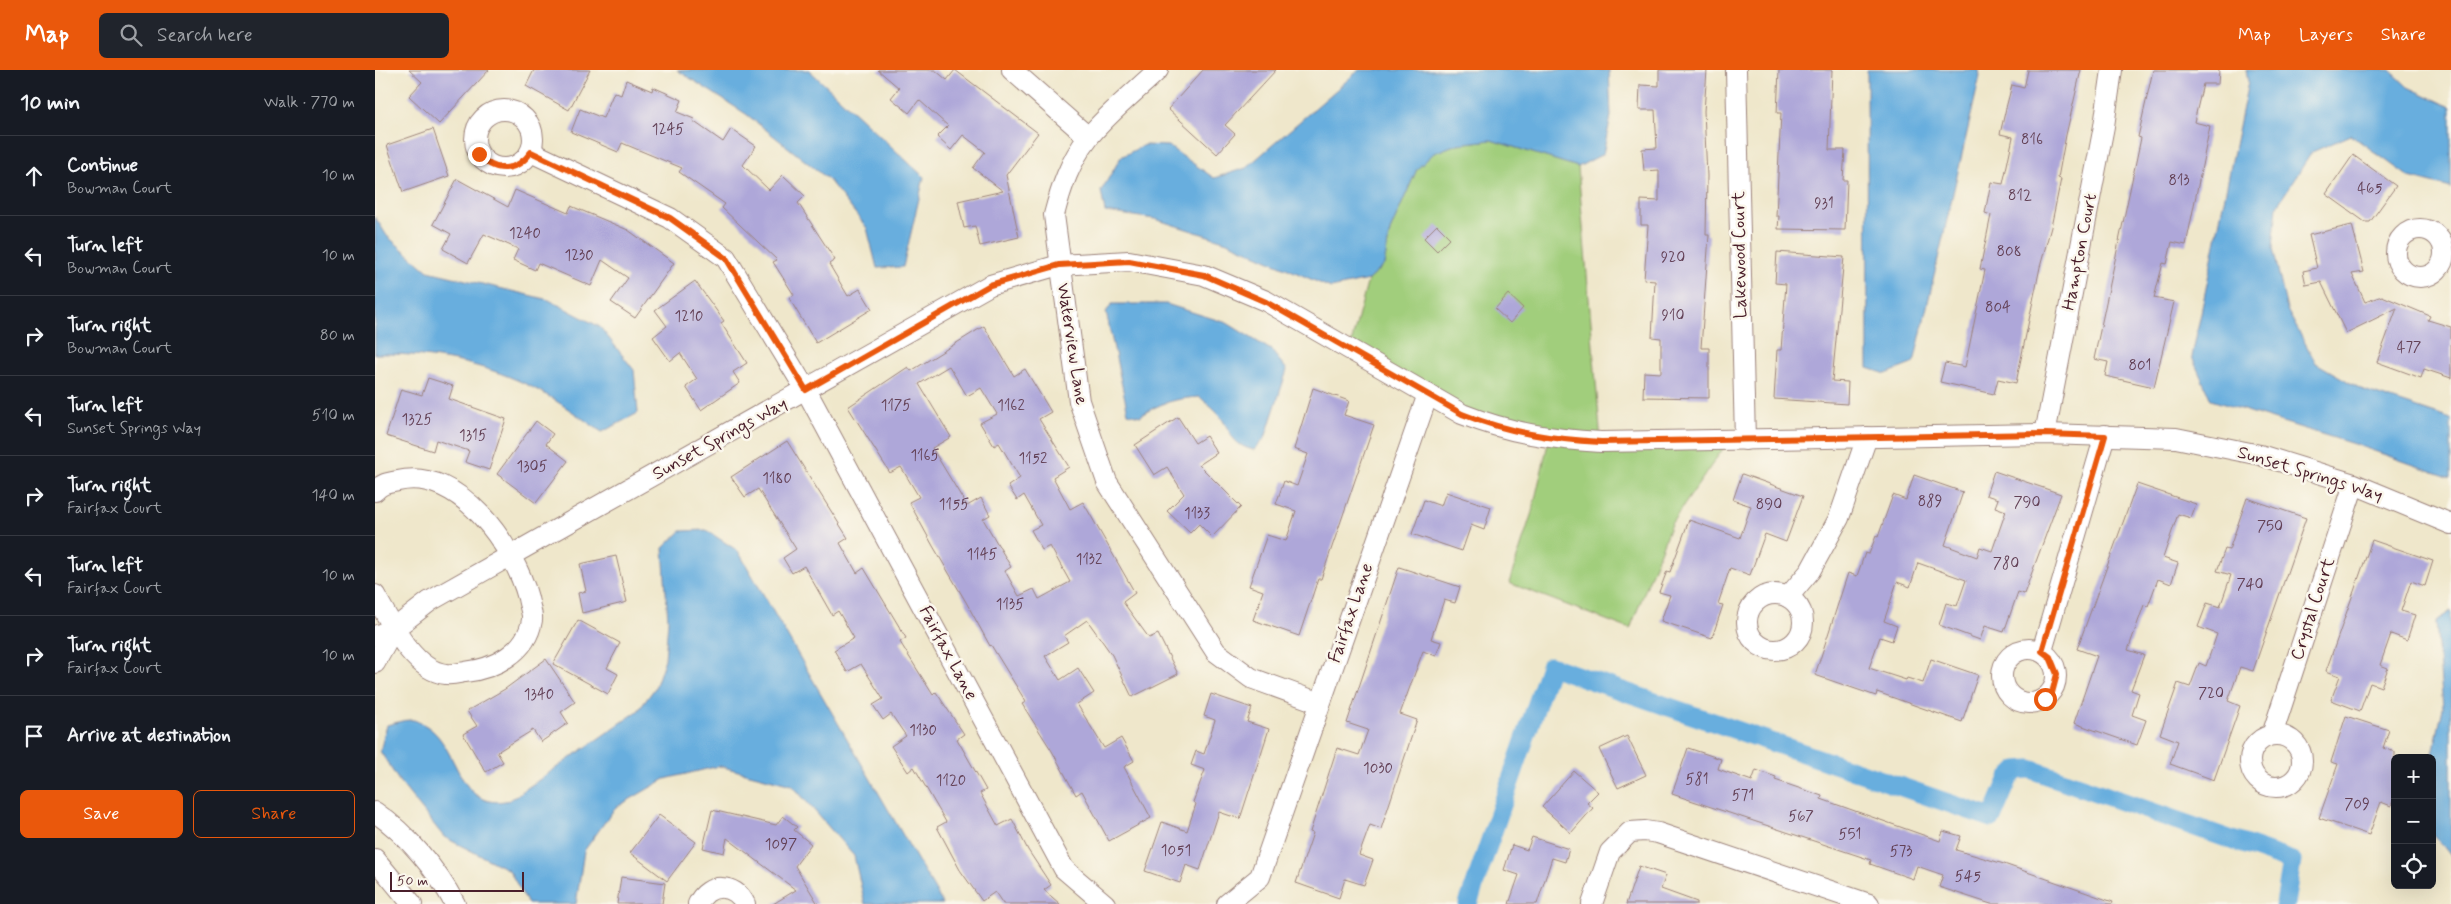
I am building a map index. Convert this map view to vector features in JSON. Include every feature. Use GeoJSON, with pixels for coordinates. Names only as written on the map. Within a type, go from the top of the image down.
{"type":"FeatureCollection","features":[{"type":"Feature","properties":{"kind":"street"},"geometry":{"type":"LineString","coordinates":[[1012,70],[1089,137]]}},
{"type":"Feature","properties":{"kind":"street","name":"Waterview Lane"},"geometry":{"type":"LineString","coordinates":[[1158,70],[1089,137],[1073,161],[1060,191],[1054,216],[1059,265],[1079,401],[1107,482],[1215,652],[1251,678],[1320,703]]}},
{"type":"Feature","properties":{"kind":"street","name":"Lakewood Court"},"geometry":{"type":"LineString","coordinates":[[1735,70],[1745,440]]}},
{"type":"Feature","properties":{"kind":"street","name":"Hampton Court"},"geometry":{"type":"LineString","coordinates":[[2045,434],[2104,126],[2112,70]]}},
{"type":"Feature","properties":{"kind":"street","name":"Fairfax Lane"},"geometry":{"type":"LineString","coordinates":[[531,152],[670,218],[726,258],[806,390],[1064,868],[1105,904]]}},
{"type":"Feature","properties":{"kind":"street","name":"Sunset Springs Way"},"geometry":{"type":"LineString","coordinates":[[375,636],[394,629],[430,601],[990,285],[1059,265],[1129,261],[1204,275],[1266,302],[1462,414],[1494,427],[1549,439],[1601,442],[2045,434],[2177,438],[2260,455],[2354,484],[2451,524]]}},
{"type":"Feature","properties":{"kind":"street","name":"Fairfax Lane"},"geometry":{"type":"LineString","coordinates":[[1227,904],[1260,877],[1428,394]]}},
{"type":"Feature","properties":{"kind":"street"},"geometry":{"type":"LineString","coordinates":[[2042,651],[2105,436]]}},
{"type":"Feature","properties":{"kind":"street"},"geometry":{"type":"LineString","coordinates":[[1788,597],[1811,570],[1839,518],[1867,437]]}},
{"type":"Feature","properties":{"kind":"street"},"geometry":{"type":"LineString","coordinates":[[375,491],[381,485],[410,478],[440,485],[470,504],[495,532],[510,556],[523,581],[533,619],[525,640],[503,661],[475,671],[445,674],[420,664],[394,629],[375,595]]}},
{"type":"Feature","properties":{"kind":"street","name":"Crystal Court"},"geometry":{"type":"LineString","coordinates":[[2272,735],[2354,484]]}},
{"type":"Feature","properties":{"kind":"street","name":"Sunset Springs Way"},"geometry":{"type":"LineString","coordinates":[[375,663],[394,629]]}},
{"type":"Feature","properties":{"kind":"street"},"geometry":{"type":"LineString","coordinates":[[375,812],[406,839],[444,884],[455,904]]}},
{"type":"Feature","properties":{"kind":"street"},"geometry":{"type":"LineString","coordinates":[[1592,904],[1610,852],[1630,832],[1645,831],[1658,833],[1868,904]]}},
{"type":"Feature","properties":{"kind":"street"},"geometry":{"type":"LineString","coordinates":[[375,859],[412,904]]}},
{"type":"Feature","properties":{"kind":"street"},"geometry":{"type":"LineString","coordinates":[[698,904],[706,893],[721,887],[735,891],[745,904]]}},
{"type":"Feature","properties":{"kind":"green space"},"geometry":{"type":"Polygon","coordinates":[[[1491,140],[1578,167],[1601,442],[1729,440],[1671,524],[1630,629],[1509,583],[1532,512],[1549,439],[1494,427],[1350,348],[1368,280],[1384,265],[1390,231],[1417,169],[1434,153],[1457,144],[1491,140]]]}},
{"type":"Feature","properties":{"kind":"water"},"geometry":{"type":"Polygon","coordinates":[[[677,70],[809,70],[924,177],[903,267],[877,268],[867,228],[828,179],[746,114],[677,70]]]}},
{"type":"Feature","properties":{"kind":"water"},"geometry":{"type":"Polygon","coordinates":[[[1359,70],[1609,70],[1611,116],[1603,154],[1578,167],[1491,140],[1457,144],[1434,153],[1417,169],[1390,231],[1384,265],[1368,280],[1331,288],[1227,242],[1155,219],[1105,212],[1101,191],[1121,157],[1144,145],[1168,146],[1214,178],[1246,168],[1359,70]]]}},
{"type":"Feature","properties":{"kind":"water"},"geometry":{"type":"Polygon","coordinates":[[[1867,70],[1979,70],[1980,76],[1914,363],[1886,374],[1868,368],[1867,70]]]}},
{"type":"Feature","properties":{"kind":"water"},"geometry":{"type":"Polygon","coordinates":[[[2246,70],[2390,70],[2408,87],[2451,107],[2451,188],[2409,177],[2351,135],[2312,152],[2277,206],[2273,248],[2287,310],[2316,363],[2361,389],[2451,419],[2451,478],[2357,445],[2211,400],[2192,357],[2248,82],[2246,70]]]}},
{"type":"Feature","properties":{"kind":"water"},"geometry":{"type":"Polygon","coordinates":[[[375,217],[387,236],[428,271],[549,300],[600,327],[634,370],[638,413],[602,432],[540,391],[500,373],[465,363],[429,357],[375,354],[375,217]]]}},
{"type":"Feature","properties":{"kind":"water"},"geometry":{"type":"Polygon","coordinates":[[[1112,304],[1166,304],[1227,323],[1271,350],[1287,370],[1265,438],[1254,450],[1236,442],[1220,416],[1200,397],[1169,402],[1140,416],[1128,413],[1106,312],[1112,304]]]}},
{"type":"Feature","properties":{"kind":"water"},"geometry":{"type":"Polygon","coordinates":[[[706,530],[738,551],[943,904],[865,904],[854,856],[792,785],[719,766],[665,779],[615,808],[584,851],[576,904],[528,904],[509,870],[444,837],[399,781],[380,751],[387,725],[405,720],[421,723],[434,732],[444,745],[459,774],[468,787],[478,796],[492,801],[510,800],[638,711],[655,688],[665,659],[668,620],[663,548],[681,531],[706,530]]]}},
{"type":"Feature","properties":{"kind":"water"},"geometry":{"type":"Polygon","coordinates":[[[2451,611],[2451,856],[2436,837],[2436,754],[2433,754],[2443,708],[2436,621],[2451,611]]]}},
{"type":"Feature","properties":{"kind":"building"},"geometry":{"type":"Polygon","coordinates":[[[409,70],[489,70],[439,124],[409,96],[422,82],[409,70]]]}},
{"type":"Feature","properties":{"kind":"building"},"geometry":{"type":"Polygon","coordinates":[[[534,70],[590,70],[569,110],[526,86],[534,70]]]}},
{"type":"Feature","properties":{"kind":"building"},"geometry":{"type":"Polygon","coordinates":[[[878,70],[935,70],[947,80],[955,70],[1038,133],[1006,175],[1019,237],[980,246],[975,226],[964,228],[958,201],[1003,191],[973,168],[985,152],[963,135],[951,150],[937,137],[948,126],[919,100],[909,113],[891,98],[899,88],[878,70]]]}},
{"type":"Feature","properties":{"kind":"building"},"geometry":{"type":"Polygon","coordinates":[[[1203,70],[1276,70],[1225,125],[1235,134],[1217,154],[1168,109],[1203,70]]]}},
{"type":"Feature","properties":{"kind":"building"},"geometry":{"type":"Polygon","coordinates":[[[1659,70],[1707,70],[1704,111],[1707,176],[1706,235],[1709,235],[1701,348],[1709,348],[1709,398],[1643,397],[1644,372],[1661,373],[1661,338],[1652,337],[1655,281],[1644,280],[1648,225],[1641,225],[1641,200],[1659,201],[1659,170],[1644,171],[1642,149],[1657,148],[1655,110],[1639,110],[1640,85],[1659,86],[1659,70]]]}},
{"type":"Feature","properties":{"kind":"building"},"geometry":{"type":"Polygon","coordinates":[[[1779,70],[1832,70],[1829,150],[1845,150],[1843,180],[1847,180],[1845,230],[1778,229],[1779,216],[1776,216],[1781,113],[1777,113],[1779,70]]]}},
{"type":"Feature","properties":{"kind":"building"},"geometry":{"type":"Polygon","coordinates":[[[2028,70],[2081,70],[2058,178],[2061,179],[2040,267],[2016,383],[1998,379],[1994,394],[1940,382],[1945,363],[1965,367],[1985,270],[1980,269],[1991,215],[1985,213],[1991,182],[2003,184],[2013,137],[2000,134],[2012,85],[2024,88],[2028,70]]]}},
{"type":"Feature","properties":{"kind":"building"},"geometry":{"type":"Polygon","coordinates":[[[2153,70],[2219,70],[2218,84],[2203,84],[2194,122],[2210,126],[2186,245],[2172,242],[2167,264],[2163,263],[2154,298],[2174,302],[2154,387],[2105,376],[2108,362],[2094,359],[2141,138],[2138,137],[2153,70]]]}},
{"type":"Feature","properties":{"kind":"building"},"geometry":{"type":"Polygon","coordinates":[[[626,80],[652,91],[653,87],[682,100],[677,112],[694,119],[693,121],[723,142],[731,129],[756,146],[743,165],[769,190],[783,175],[805,196],[798,203],[835,260],[829,264],[848,296],[860,289],[872,309],[816,343],[789,298],[794,295],[773,262],[777,260],[722,208],[725,204],[679,172],[682,168],[622,143],[618,152],[571,132],[580,109],[603,118],[614,92],[621,95],[626,80]]]}},
{"type":"Feature","properties":{"kind":"building"},"geometry":{"type":"Polygon","coordinates":[[[433,129],[449,176],[403,192],[387,145],[433,129]]]}},
{"type":"Feature","properties":{"kind":"building"},"geometry":{"type":"Polygon","coordinates":[[[2353,155],[2396,186],[2370,222],[2365,222],[2326,194],[2353,155]]]}},
{"type":"Feature","properties":{"kind":"building"},"geometry":{"type":"Polygon","coordinates":[[[457,179],[508,207],[515,190],[568,213],[571,206],[628,230],[674,263],[635,318],[611,302],[628,278],[602,260],[591,286],[538,263],[535,270],[513,260],[518,249],[484,234],[468,263],[443,249],[451,234],[433,224],[457,179]]]}},
{"type":"Feature","properties":{"kind":"building"},"geometry":{"type":"Polygon","coordinates":[[[1437,225],[1450,238],[1437,251],[1424,238],[1437,225]]]}},
{"type":"Feature","properties":{"kind":"building"},"geometry":{"type":"Polygon","coordinates":[[[2352,225],[2364,272],[2352,274],[2365,302],[2382,296],[2430,316],[2428,320],[2451,327],[2451,378],[2424,369],[2421,378],[2377,362],[2397,308],[2346,333],[2321,282],[2306,285],[2303,271],[2317,268],[2309,235],[2352,225]]]}},
{"type":"Feature","properties":{"kind":"building"},"geometry":{"type":"Polygon","coordinates":[[[1777,252],[1844,257],[1832,381],[1848,382],[1847,404],[1774,399],[1777,350],[1781,350],[1786,284],[1775,283],[1777,252]]]}},
{"type":"Feature","properties":{"kind":"building"},"geometry":{"type":"Polygon","coordinates":[[[695,281],[724,321],[721,323],[747,363],[733,372],[740,383],[701,410],[686,387],[697,379],[680,353],[670,361],[653,337],[667,326],[655,310],[695,281]]]}},
{"type":"Feature","properties":{"kind":"building"},"geometry":{"type":"Polygon","coordinates":[[[1508,294],[1523,308],[1510,323],[1495,309],[1508,294]]]}},
{"type":"Feature","properties":{"kind":"building"},"geometry":{"type":"Polygon","coordinates":[[[984,326],[1014,376],[1025,369],[1051,412],[1039,419],[1069,467],[1053,477],[1070,509],[1083,502],[1135,593],[1123,602],[1149,638],[1158,634],[1178,674],[1132,697],[1112,655],[1087,620],[1064,636],[1068,642],[1045,656],[1060,680],[1078,668],[1094,693],[1077,704],[1104,748],[1121,738],[1134,761],[1124,767],[1151,818],[1109,841],[1082,791],[1076,795],[1052,751],[1022,704],[1026,702],[990,646],[933,546],[909,502],[919,497],[901,467],[890,473],[848,407],[908,367],[911,371],[984,326]],[[949,366],[919,384],[951,437],[932,448],[967,506],[981,498],[990,515],[983,519],[1011,567],[1005,571],[1019,596],[1034,589],[1039,599],[1070,582],[1050,546],[1042,550],[1031,530],[1041,525],[1024,495],[1017,500],[1008,486],[1020,478],[999,443],[994,446],[980,423],[997,414],[981,388],[967,396],[949,366]]]}},
{"type":"Feature","properties":{"kind":"building"},"geometry":{"type":"Polygon","coordinates":[[[428,378],[453,386],[449,399],[506,419],[489,470],[465,462],[469,451],[436,440],[433,451],[386,436],[401,389],[422,395],[428,378]]]}},
{"type":"Feature","properties":{"kind":"building"},"geometry":{"type":"Polygon","coordinates":[[[1313,388],[1349,401],[1344,415],[1374,425],[1321,579],[1318,579],[1299,636],[1253,620],[1263,591],[1249,586],[1267,535],[1286,541],[1296,511],[1276,504],[1284,481],[1297,486],[1308,454],[1294,449],[1313,388]]]}},
{"type":"Feature","properties":{"kind":"building"},"geometry":{"type":"Polygon","coordinates":[[[1178,417],[1195,443],[1206,436],[1217,453],[1199,465],[1241,507],[1212,537],[1199,524],[1190,533],[1167,511],[1184,494],[1167,467],[1154,475],[1135,445],[1178,417]]]}},
{"type":"Feature","properties":{"kind":"building"},"geometry":{"type":"Polygon","coordinates":[[[536,421],[553,434],[546,444],[568,461],[536,503],[497,474],[536,421]]]}},
{"type":"Feature","properties":{"kind":"building"},"geometry":{"type":"Polygon","coordinates":[[[787,441],[848,538],[840,543],[857,573],[864,568],[906,638],[900,642],[933,695],[936,692],[964,734],[957,739],[986,790],[980,793],[998,826],[1012,819],[1028,850],[1051,885],[1044,890],[1060,904],[1003,904],[995,892],[982,901],[960,870],[937,827],[946,822],[914,767],[908,772],[891,746],[906,736],[891,714],[883,720],[873,705],[883,699],[861,664],[847,672],[834,650],[854,638],[838,611],[832,615],[804,566],[792,573],[783,558],[796,549],[758,489],[745,497],[731,477],[787,441]]]}},
{"type":"Feature","properties":{"kind":"building"},"geometry":{"type":"Polygon","coordinates":[[[1994,471],[2061,494],[2024,594],[2018,592],[2004,632],[1985,626],[1980,640],[1939,625],[1946,603],[1957,606],[1966,580],[1918,563],[1910,587],[1897,582],[1884,621],[1897,626],[1892,641],[1880,637],[1869,668],[1906,680],[1907,678],[1923,683],[1931,659],[1978,675],[1962,722],[1877,692],[1876,696],[1815,675],[1848,573],[1857,576],[1865,553],[1869,554],[1876,536],[1878,537],[1893,495],[1906,500],[1914,475],[1963,492],[1945,545],[1977,557],[1980,547],[1992,551],[2006,511],[1995,507],[1998,499],[1986,495],[1994,471]]]}},
{"type":"Feature","properties":{"kind":"building"},"geometry":{"type":"Polygon","coordinates":[[[1742,474],[1803,496],[1786,542],[1765,534],[1750,575],[1730,568],[1718,604],[1723,605],[1712,638],[1661,621],[1670,595],[1659,592],[1667,571],[1670,572],[1689,520],[1740,538],[1751,506],[1733,500],[1742,474]]]}},
{"type":"Feature","properties":{"kind":"building"},"geometry":{"type":"Polygon","coordinates":[[[2137,484],[2196,504],[2191,518],[2178,514],[2163,558],[2178,563],[2171,584],[2158,579],[2148,606],[2144,605],[2128,650],[2144,655],[2131,690],[2139,693],[2132,715],[2146,720],[2137,745],[2074,723],[2097,656],[2077,649],[2137,484]]]}},
{"type":"Feature","properties":{"kind":"building"},"geometry":{"type":"Polygon","coordinates":[[[1446,492],[1491,507],[1484,530],[1471,525],[1462,551],[1412,534],[1424,500],[1441,506],[1446,492]]]}},
{"type":"Feature","properties":{"kind":"building"},"geometry":{"type":"Polygon","coordinates":[[[2247,498],[2306,518],[2253,671],[2240,667],[2228,701],[2240,706],[2214,780],[2170,764],[2178,741],[2160,734],[2178,683],[2190,687],[2199,663],[2206,666],[2217,634],[2198,627],[2207,603],[2220,607],[2231,575],[2217,571],[2225,549],[2229,550],[2247,498]]]}},
{"type":"Feature","properties":{"kind":"building"},"geometry":{"type":"Polygon","coordinates":[[[2372,540],[2433,561],[2425,586],[2411,581],[2401,611],[2415,615],[2407,640],[2391,634],[2380,665],[2388,668],[2381,687],[2370,683],[2360,711],[2331,700],[2340,676],[2326,671],[2372,540]]]}},
{"type":"Feature","properties":{"kind":"building"},"geometry":{"type":"Polygon","coordinates":[[[616,556],[627,602],[582,613],[578,593],[586,591],[580,564],[616,556]]]}},
{"type":"Feature","properties":{"kind":"building"},"geometry":{"type":"Polygon","coordinates":[[[1399,567],[1460,587],[1455,603],[1444,600],[1431,639],[1441,642],[1436,656],[1423,651],[1400,714],[1417,720],[1381,829],[1370,825],[1359,855],[1373,860],[1364,885],[1345,879],[1339,898],[1296,883],[1313,833],[1310,832],[1337,748],[1359,755],[1368,730],[1347,723],[1399,567]]]}},
{"type":"Feature","properties":{"kind":"building"},"geometry":{"type":"Polygon","coordinates":[[[578,620],[620,643],[607,668],[618,674],[608,694],[553,664],[578,620]]]}},
{"type":"Feature","properties":{"kind":"building"},"geometry":{"type":"Polygon","coordinates":[[[546,659],[575,702],[561,712],[568,723],[541,742],[533,730],[497,752],[503,762],[486,772],[463,734],[477,726],[467,711],[505,689],[546,659]]]}},
{"type":"Feature","properties":{"kind":"building"},"geometry":{"type":"Polygon","coordinates":[[[1211,694],[1252,708],[1247,722],[1269,729],[1240,819],[1219,812],[1200,870],[1186,865],[1180,883],[1145,871],[1162,822],[1187,831],[1196,804],[1193,802],[1205,770],[1191,765],[1196,751],[1204,754],[1215,720],[1204,716],[1211,694]]]}},
{"type":"Feature","properties":{"kind":"building"},"geometry":{"type":"Polygon","coordinates":[[[2346,716],[2389,730],[2383,748],[2395,752],[2395,754],[2391,754],[2391,806],[2381,802],[2369,835],[2319,818],[2338,764],[2331,762],[2346,716]]]}},
{"type":"Feature","properties":{"kind":"building"},"geometry":{"type":"Polygon","coordinates":[[[1627,736],[1646,775],[1618,788],[1599,749],[1627,736]]]}},
{"type":"Feature","properties":{"kind":"building"},"geometry":{"type":"Polygon","coordinates":[[[1688,748],[1721,759],[1718,769],[1752,781],[1756,770],[1776,777],[1775,780],[1822,796],[1821,799],[1940,841],[1943,831],[1961,836],[1956,850],[2004,864],[2113,902],[2112,904],[1991,904],[1939,887],[1943,875],[1917,866],[1913,879],[1870,864],[1871,860],[1672,794],[1688,748]]]}},
{"type":"Feature","properties":{"kind":"building"},"geometry":{"type":"Polygon","coordinates":[[[1574,771],[1598,792],[1587,803],[1593,808],[1571,833],[1542,807],[1574,771]]]}},
{"type":"Feature","properties":{"kind":"building"},"geometry":{"type":"Polygon","coordinates":[[[712,810],[776,825],[783,816],[797,827],[794,830],[811,844],[795,866],[818,904],[773,904],[796,890],[727,838],[724,853],[703,848],[712,810]]]}},
{"type":"Feature","properties":{"kind":"building"},"geometry":{"type":"Polygon","coordinates":[[[659,815],[696,842],[667,881],[630,853],[659,815]]]}},
{"type":"Feature","properties":{"kind":"building"},"geometry":{"type":"Polygon","coordinates":[[[1532,837],[1569,849],[1565,862],[1552,858],[1537,904],[1509,904],[1519,875],[1504,870],[1512,845],[1527,850],[1532,837]]]}},
{"type":"Feature","properties":{"kind":"building"},"geometry":{"type":"Polygon","coordinates":[[[1639,866],[1666,875],[1661,889],[1697,902],[1697,904],[1626,904],[1639,866]]]}},
{"type":"Feature","properties":{"kind":"building"},"geometry":{"type":"Polygon","coordinates":[[[621,877],[665,883],[662,904],[617,904],[621,877]]]}},
{"type":"Feature","properties":{"kind":"waterway"},"geometry":{"type":"LineString","coordinates":[[1468,904],[1550,666],[1992,818],[2009,778],[2017,770],[2030,769],[2292,861],[2285,904]]}},
{"type":"Feature","properties":{"kind":"route"},"geometry":{"type":"LineString","coordinates":[[479,154],[492,166],[510,168],[519,165],[531,152],[670,218],[726,258],[806,390],[990,285],[1035,270],[1059,265],[1129,261],[1204,275],[1266,302],[1350,348],[1462,414],[1494,427],[1549,439],[1601,442],[2045,434],[2105,436],[2048,636],[2042,651],[2050,657],[2055,665],[2057,674],[2056,684],[2052,693],[2045,699]]}}]}
